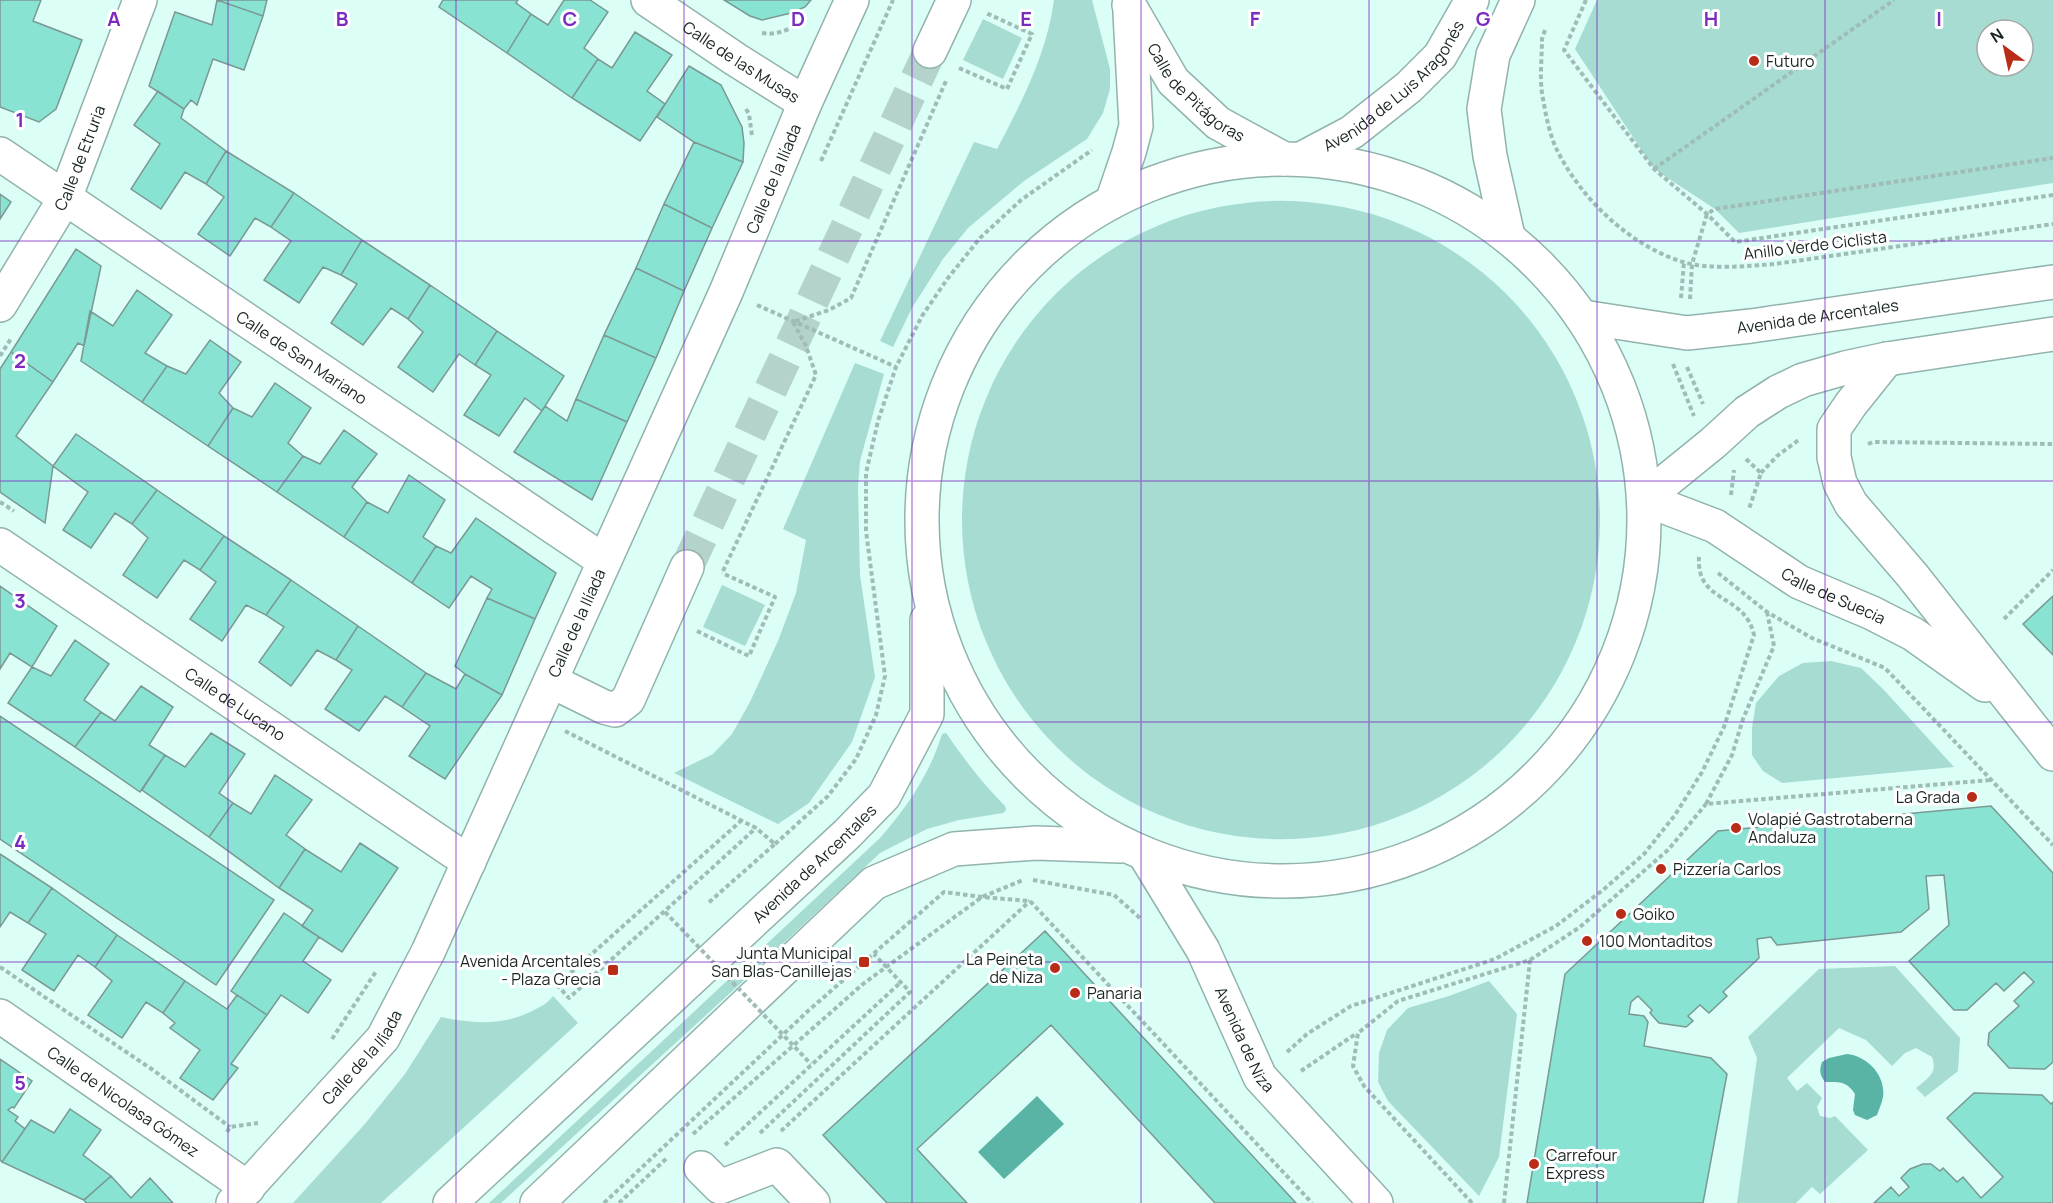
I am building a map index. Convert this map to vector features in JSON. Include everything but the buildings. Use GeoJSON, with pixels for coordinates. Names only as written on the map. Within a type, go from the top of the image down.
{"type":"FeatureCollection","features":[{"type":"Feature","properties":{"kind":"street","name":"Calle de Etruria"},"geometry":{"type":"LineString","coordinates":[[0,305],[65,198],[140,0]]}},
{"type":"Feature","properties":{"kind":"street","name":"Calle de las Musas"},"geometry":{"type":"LineString","coordinates":[[648,0],[805,103]]}},
{"type":"Feature","properties":{"kind":"street","name":"Calle de la Ilíada"},"geometry":{"type":"LineString","coordinates":[[241,1195],[383,1038],[428,952],[726,292],[805,103],[852,0]]}},
{"type":"Feature","properties":{"kind":"street","name":"Avenida de Luis Aragonés"},"geometry":{"type":"LineString","coordinates":[[1293,159],[1352,132],[1409,87],[1440,56],[1472,0]]}},
{"type":"Feature","properties":{"kind":"street"},"geometry":{"type":"LineString","coordinates":[[1508,236],[1490,156],[1484,109],[1493,55],[1518,0]]}},
{"type":"Feature","properties":{"kind":"street","name":"Calle de Pitágoras"},"geometry":{"type":"LineString","coordinates":[[1128,3],[1173,81],[1218,123],[1293,159]]}},
{"type":"Feature","properties":{"kind":"street","name":"Calle de Pitágoras"},"geometry":{"type":"LineString","coordinates":[[1112,202],[1136,126],[1128,3]]}},
{"type":"Feature","properties":{"kind":"street"},"geometry":{"type":"LineString","coordinates":[[944,64],[966,4]]}},
{"type":"Feature","properties":{"kind":"street","name":"Calle de San Mariano"},"geometry":{"type":"LineString","coordinates":[[0,154],[604,561]]}},
{"type":"Feature","properties":{"kind":"street"},"geometry":{"type":"LineString","coordinates":[[1293,159],[1346,163],[1389,174],[1432,190],[1471,210],[1508,236],[1549,274],[1583,317],[1608,359],[1626,404],[1638,451],[1644,499],[1643,555],[1634,605],[1611,672],[1569,740],[1531,782],[1485,819],[1430,850],[1408,858],[1374,869],[1310,880],[1256,880],[1204,873],[1134,850],[1080,820],[1035,784],[996,741],[965,694],[941,641],[927,585],[921,522],[926,462],[937,416],[954,369],[981,322],[1011,282],[1058,238],[1112,202],[1155,182],[1199,169],[1240,161],[1293,159]]}},
{"type":"Feature","properties":{"kind":"street","name":"Avenida de Arcentales"},"geometry":{"type":"LineString","coordinates":[[1583,317],[1687,333],[1762,325],[2053,282]]}},
{"type":"Feature","properties":{"kind":"street"},"geometry":{"type":"LineString","coordinates":[[1644,499],[1702,453],[1747,412],[1778,392],[1803,380],[1887,359],[2053,334]]}},
{"type":"Feature","properties":{"kind":"street","name":"Calle de Suecia"},"geometry":{"type":"LineString","coordinates":[[1887,359],[1834,429],[1834,457],[1840,483],[1851,504],[1912,575],[2053,754]]}},
{"type":"Feature","properties":{"kind":"street","name":"Calle de Suecia"},"geometry":{"type":"LineString","coordinates":[[1644,499],[1715,526],[1799,582],[1872,613],[1913,634],[2016,707]]}},
{"type":"Feature","properties":{"kind":"street","name":"Calle de Lucano"},"geometry":{"type":"LineString","coordinates":[[0,544],[469,861]]}},
{"type":"Feature","properties":{"kind":"street"},"geometry":{"type":"LineString","coordinates":[[551,681],[604,707],[615,710],[628,700],[687,567]]}},
{"type":"Feature","properties":{"kind":"street","name":"Avenida de Arcentales"},"geometry":{"type":"LineString","coordinates":[[450,1203],[839,842],[884,796],[927,714],[927,585]]}},
{"type":"Feature","properties":{"kind":"street"},"geometry":{"type":"LineString","coordinates":[[537,1203],[874,883],[954,849],[1036,843],[1134,850]]}},
{"type":"Feature","properties":{"kind":"street","name":"Avenida de Niza"},"geometry":{"type":"LineString","coordinates":[[1134,850],[1203,950],[1260,1077],[1376,1203]]}},
{"type":"Feature","properties":{"kind":"street","name":"Calle de Nicolasa Gómez"},"geometry":{"type":"LineString","coordinates":[[0,1016],[208,1160],[241,1195]]}},
{"type":"Feature","properties":{"kind":"street"},"geometry":{"type":"LineString","coordinates":[[710,1159],[720,1187],[777,1165],[813,1203]]}},
{"type":"Feature","properties":{"kind":"path"},"geometry":{"type":"LineString","coordinates":[[1586,0],[1564,50],[1654,169],[1707,214],[1735,242],[2053,195]]}},
{"type":"Feature","properties":{"kind":"path"},"geometry":{"type":"LineString","coordinates":[[1654,169],[1894,0]]}},
{"type":"Feature","properties":{"kind":"path"},"geometry":{"type":"LineString","coordinates":[[718,582],[816,375],[806,346],[793,322],[829,310],[851,298],[944,64],[1007,89],[1032,34],[966,4]]}},
{"type":"Feature","properties":{"kind":"path"},"geometry":{"type":"LineString","coordinates":[[735,59],[751,31],[767,34],[794,27],[810,13]]}},
{"type":"Feature","properties":{"kind":"path","name":"Anillo Verde Ciclista"},"geometry":{"type":"LineString","coordinates":[[1542,39],[1542,96],[1557,151],[1580,185],[1610,220],[1645,245],[1684,262],[1732,267],[1774,264],[2053,224]]}},
{"type":"Feature","properties":{"kind":"path"},"geometry":{"type":"LineString","coordinates":[[744,106],[749,114],[752,138]]}},
{"type":"Feature","properties":{"kind":"path"},"geometry":{"type":"LineString","coordinates":[[707,904],[828,796],[856,759],[876,715],[885,676],[866,531],[866,473],[878,422],[896,367],[922,316],[948,278],[980,238],[1021,200],[1092,150],[1099,141]]}},
{"type":"Feature","properties":{"kind":"path"},"geometry":{"type":"LineString","coordinates":[[1689,303],[1692,264],[1707,214],[1715,209],[2053,158]]}},
{"type":"Feature","properties":{"kind":"path"},"geometry":{"type":"LineString","coordinates":[[1680,302],[1684,262]]}},
{"type":"Feature","properties":{"kind":"path"},"geometry":{"type":"LineString","coordinates":[[818,333],[896,367]]}},
{"type":"Feature","properties":{"kind":"path"},"geometry":{"type":"LineString","coordinates":[[1673,363],[1695,419]]}},
{"type":"Feature","properties":{"kind":"path"},"geometry":{"type":"LineString","coordinates":[[1685,364],[1707,411]]}},
{"type":"Feature","properties":{"kind":"path"},"geometry":{"type":"LineString","coordinates":[[1748,512],[1761,473],[1777,456],[1803,438]]}},
{"type":"Feature","properties":{"kind":"path"},"geometry":{"type":"LineString","coordinates":[[1863,447],[1873,442],[2053,444]]}},
{"type":"Feature","properties":{"kind":"path"},"geometry":{"type":"LineString","coordinates":[[1743,456],[1761,473]]}},
{"type":"Feature","properties":{"kind":"path"},"geometry":{"type":"LineString","coordinates":[[1729,500],[1733,492],[1733,466]]}},
{"type":"Feature","properties":{"kind":"path"},"geometry":{"type":"LineString","coordinates":[[1282,1056],[1307,1034],[1351,1006],[1495,959],[1545,931],[1603,890],[1644,854],[1675,815],[1702,772],[1724,727],[1754,635],[1752,625],[1742,612],[1703,582],[1698,568],[1702,549]]}},
{"type":"Feature","properties":{"kind":"path"},"geometry":{"type":"LineString","coordinates":[[2004,619],[2053,570]]}},
{"type":"Feature","properties":{"kind":"path"},"geometry":{"type":"LineString","coordinates":[[700,621],[695,630],[749,656],[775,597],[722,573]]}},
{"type":"Feature","properties":{"kind":"path"},"geometry":{"type":"LineString","coordinates":[[1718,573],[1767,612],[1812,638],[1885,668],[2053,845]]}},
{"type":"Feature","properties":{"kind":"path"},"geometry":{"type":"LineString","coordinates":[[1300,1072],[1358,1033],[1398,1001],[1530,960],[1580,927],[1669,849],[1706,804],[1732,755],[1743,719],[1774,646],[1767,612]]}},
{"type":"Feature","properties":{"kind":"path"},"geometry":{"type":"LineString","coordinates":[[561,729],[742,820],[775,844]]}},
{"type":"Feature","properties":{"kind":"path"},"geometry":{"type":"LineString","coordinates":[[1706,804],[1990,780]]}},
{"type":"Feature","properties":{"kind":"path"},"geometry":{"type":"LineString","coordinates":[[742,820],[557,985],[569,998],[756,828]]}},
{"type":"Feature","properties":{"kind":"path"},"geometry":{"type":"LineString","coordinates":[[689,1138],[863,984],[982,897],[1027,879],[1114,895],[1146,923]]}},
{"type":"Feature","properties":{"kind":"path"},"geometry":{"type":"LineString","coordinates":[[604,1203],[808,1011],[944,892],[1030,901],[1312,1203]]}},
{"type":"Feature","properties":{"kind":"path"},"geometry":{"type":"LineString","coordinates":[[781,1132],[1030,901]]}},
{"type":"Feature","properties":{"kind":"path"},"geometry":{"type":"LineString","coordinates":[[665,912],[811,1064]]}},
{"type":"Feature","properties":{"kind":"path"},"geometry":{"type":"LineString","coordinates":[[756,1137],[910,992],[874,954]]}},
{"type":"Feature","properties":{"kind":"path"},"geometry":{"type":"LineString","coordinates":[[1504,1203],[1530,960]]}},
{"type":"Feature","properties":{"kind":"path"},"geometry":{"type":"LineString","coordinates":[[326,1048],[381,964]]}},
{"type":"Feature","properties":{"kind":"path"},"geometry":{"type":"LineString","coordinates":[[0,967],[153,1070],[230,1127],[261,1122]]}},
{"type":"Feature","properties":{"kind":"path"},"geometry":{"type":"LineString","coordinates":[[710,1159],[900,982]]}},
{"type":"Feature","properties":{"kind":"path"},"geometry":{"type":"LineString","coordinates":[[1358,1033],[1353,1066],[1364,1086],[1472,1203]]}},
{"type":"Feature","properties":{"kind":"path"},"geometry":{"type":"LineString","coordinates":[[208,1160],[230,1127]]}},
{"type":"Feature","properties":{"kind":"path"},"geometry":{"type":"LineString","coordinates":[[619,1203],[672,1153]]}},
{"type":"Feature","properties":{"kind":"shaded area"},"geometry":{"type":"Polygon","coordinates":[[[1054,0],[1092,0],[1110,69],[1110,89],[1103,113],[1087,139],[1024,181],[968,228],[943,259],[912,308],[893,347],[880,341],[974,142],[997,149],[1024,95],[1039,58],[1051,20],[1054,0]]]}},
{"type":"Feature","properties":{"kind":"shaded area"},"geometry":{"type":"Polygon","coordinates":[[[1597,0],[2053,0],[2053,183],[1739,233],[1715,209],[1654,169],[1575,49],[1597,0]]]}},
{"type":"Feature","properties":{"kind":"shaded area"},"geometry":{"type":"Polygon","coordinates":[[[983,19],[1022,38],[1003,79],[963,60],[983,19]]]}},
{"type":"Feature","properties":{"kind":"shaded area"},"geometry":{"type":"Polygon","coordinates":[[[1281,201],[1343,207],[1403,225],[1458,255],[1483,273],[1506,295],[1528,318],[1546,343],[1576,398],[1594,458],[1600,520],[1594,582],[1576,642],[1546,697],[1528,722],[1506,745],[1483,767],[1458,785],[1403,815],[1343,833],[1281,839],[1219,833],[1159,815],[1104,785],[1079,767],[1056,745],[1034,722],[1016,697],[986,642],[968,582],[962,520],[968,458],[986,398],[1016,343],[1034,318],[1056,295],[1079,273],[1104,255],[1159,225],[1219,207],[1281,201]]]}},
{"type":"Feature","properties":{"kind":"shaded area"},"geometry":{"type":"Polygon","coordinates":[[[855,363],[884,374],[860,461],[858,487],[860,575],[875,677],[852,742],[809,803],[778,824],[674,773],[713,754],[732,734],[750,702],[778,641],[796,593],[806,540],[783,529],[855,363]]]}},
{"type":"Feature","properties":{"kind":"shaded area"},"geometry":{"type":"Polygon","coordinates":[[[722,585],[765,605],[745,646],[703,627],[722,585]]]}},
{"type":"Feature","properties":{"kind":"shaded area"},"geometry":{"type":"Polygon","coordinates":[[[1831,661],[1861,668],[1954,767],[1782,783],[1763,771],[1752,755],[1752,728],[1756,703],[1779,676],[1803,663],[1831,661]]]}},
{"type":"Feature","properties":{"kind":"shaded area"},"geometry":{"type":"Polygon","coordinates":[[[946,733],[1006,810],[1003,813],[959,820],[927,829],[880,853],[501,1203],[489,1203],[880,838],[917,789],[931,763],[942,734],[946,733]]]}},
{"type":"Feature","properties":{"kind":"shaded area"},"geometry":{"type":"Polygon","coordinates":[[[1895,966],[1960,1038],[1958,1071],[1925,1097],[1916,1088],[1933,1071],[1932,1057],[1916,1048],[1905,1053],[1892,1066],[1866,1040],[1839,1028],[1787,1078],[1797,1091],[1807,1083],[1822,1098],[1817,1107],[1820,1116],[1830,1118],[1835,1116],[1868,1150],[1820,1194],[1812,1187],[1796,1203],[1737,1203],[1757,1058],[1748,1037],[1819,969],[1895,966]]]}},
{"type":"Feature","properties":{"kind":"shaded area"},"geometry":{"type":"Polygon","coordinates":[[[1489,981],[1517,1014],[1499,1157],[1479,1196],[1388,1101],[1378,1082],[1379,1053],[1387,1030],[1408,1008],[1489,981]]]}},
{"type":"Feature","properties":{"kind":"shaded area"},"geometry":{"type":"Polygon","coordinates":[[[553,996],[578,1023],[381,1203],[293,1203],[364,1125],[405,1074],[441,1017],[477,1022],[511,1019],[534,1010],[553,996]]]}},
{"type":"Feature","properties":{"kind":"shaded area"},"geometry":{"type":"Polygon","coordinates":[[[1847,1054],[1861,1058],[1868,1063],[1874,1068],[1881,1081],[1883,1097],[1877,1115],[1867,1120],[1855,1115],[1853,1110],[1855,1094],[1846,1084],[1825,1082],[1821,1075],[1822,1062],[1847,1054]]]}},
{"type":"Feature","properties":{"kind":"shaded area"},"geometry":{"type":"Polygon","coordinates":[[[1037,1096],[1064,1124],[1004,1179],[978,1152],[1037,1096]]]}},
{"type":"Feature","properties":{"kind":"tunnel"},"geometry":{"type":"LineString","coordinates":[[687,567],[930,51]]}},
{"type":"Feature","properties":{"kind":"place","name":"Futuro"},"geometry":{"type":"Point","coordinates":[1754,61]}},
{"type":"Feature","properties":{"kind":"place","name":"La Grada"},"geometry":{"type":"Point","coordinates":[1972,797]}},
{"type":"Feature","properties":{"kind":"place","name":"Volapié Gastrotaberna Andaluza"},"geometry":{"type":"Point","coordinates":[1736,828]}},
{"type":"Feature","properties":{"kind":"place","name":"Pizzería Carlos"},"geometry":{"type":"Point","coordinates":[1661,869]}},
{"type":"Feature","properties":{"kind":"place","name":"Goiko"},"geometry":{"type":"Point","coordinates":[1621,914]}},
{"type":"Feature","properties":{"kind":"place","name":"100 Montaditos"},"geometry":{"type":"Point","coordinates":[1587,941]}},
{"type":"Feature","properties":{"kind":"place","name":"Junta Municipal San Blas-Canillejas"},"geometry":{"type":"Point","coordinates":[864,962]}},
{"type":"Feature","properties":{"kind":"place","name":"La Peineta de Niza"},"geometry":{"type":"Point","coordinates":[1055,968]}},
{"type":"Feature","properties":{"kind":"place","name":"Avenida Arcentales - Plaza Grecia"},"geometry":{"type":"Point","coordinates":[613,970]}},
{"type":"Feature","properties":{"kind":"place","name":"Panaria"},"geometry":{"type":"Point","coordinates":[1075,993]}},
{"type":"Feature","properties":{"kind":"place","name":"Carrefour Express"},"geometry":{"type":"Point","coordinates":[1534,1164]}}]}
